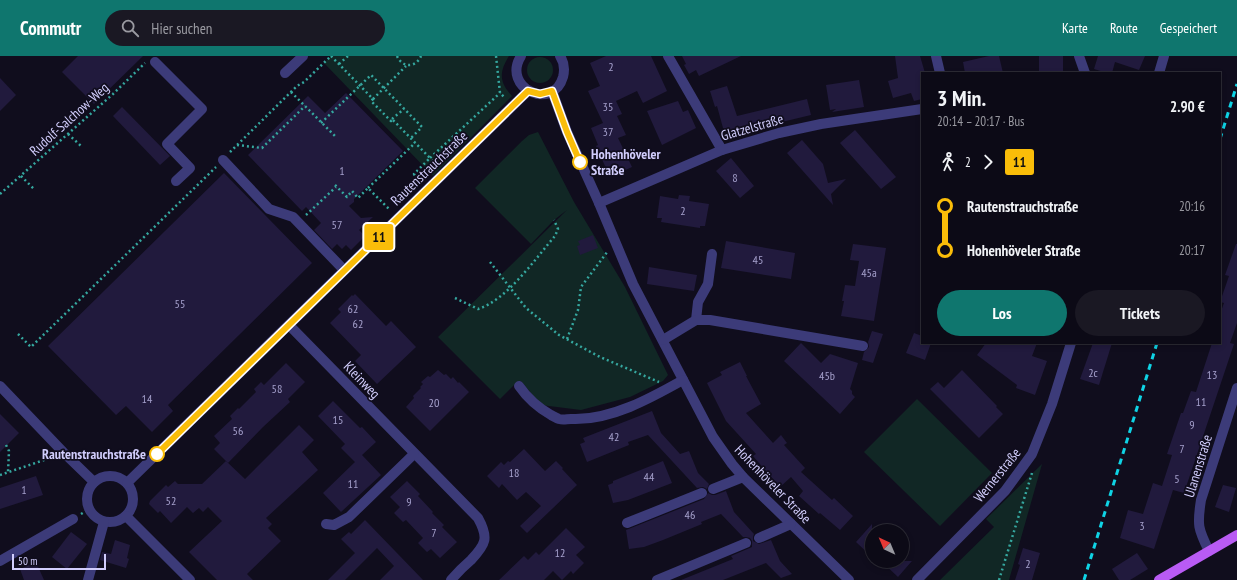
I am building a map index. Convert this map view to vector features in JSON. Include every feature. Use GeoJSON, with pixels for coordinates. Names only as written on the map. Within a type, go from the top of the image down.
{"type":"FeatureCollection","features":[{"type":"Feature","properties":{"kind":"main road"},"geometry":{"type":"LineString","coordinates":[[1159,580],[1237,535]]}},
{"type":"Feature","properties":{"kind":"street"},"geometry":{"type":"LineString","coordinates":[[285,73],[303,56]]}},
{"type":"Feature","properties":{"kind":"street"},"geometry":{"type":"LineString","coordinates":[[521,56],[517,64],[516,72],[518,79],[522,86],[528,91],[540,94],[552,91],[562,80],[564,66],[560,56]]}},
{"type":"Feature","properties":{"kind":"street"},"geometry":{"type":"LineString","coordinates":[[668,56],[722,150]]}},
{"type":"Feature","properties":{"kind":"street"},"geometry":{"type":"LineString","coordinates":[[936,56],[940,72]]}},
{"type":"Feature","properties":{"kind":"street"},"geometry":{"type":"LineString","coordinates":[[1079,56],[1085,72]]}},
{"type":"Feature","properties":{"kind":"street"},"geometry":{"type":"LineString","coordinates":[[1159,72],[1164,56]]}},
{"type":"Feature","properties":{"kind":"street"},"geometry":{"type":"LineString","coordinates":[[150,62],[202,109],[167,144],[190,168],[176,182]]}},
{"type":"Feature","properties":{"kind":"street","name":"Rautenstrauchstraße"},"geometry":{"type":"LineString","coordinates":[[127,483],[528,91]]}},
{"type":"Feature","properties":{"kind":"street","name":"Hohenhöveler Straße"},"geometry":{"type":"LineString","coordinates":[[552,91],[567,132],[633,284],[713,437],[742,477],[849,580]]}},
{"type":"Feature","properties":{"kind":"street","name":"Glatzelstraße"},"geometry":{"type":"LineString","coordinates":[[599,203],[722,150],[821,124],[921,109]]}},
{"type":"Feature","properties":{"kind":"street"},"geometry":{"type":"LineString","coordinates":[[223,160],[269,209],[293,217],[344,270]]}},
{"type":"Feature","properties":{"kind":"street"},"geometry":{"type":"LineString","coordinates":[[696,320],[698,302],[708,284],[712,254]]}},
{"type":"Feature","properties":{"kind":"street"},"geometry":{"type":"LineString","coordinates":[[663,340],[696,320],[710,320],[863,346]]}},
{"type":"Feature","properties":{"kind":"street","name":"Kleinweg"},"geometry":{"type":"LineString","coordinates":[[289,325],[478,518],[484,530],[485,541],[483,548],[451,580]]}},
{"type":"Feature","properties":{"kind":"street","name":"Wernerstraße"},"geometry":{"type":"LineString","coordinates":[[917,580],[1005,491],[1032,454],[1052,404],[1071,344]]}},
{"type":"Feature","properties":{"kind":"street"},"geometry":{"type":"LineString","coordinates":[[520,386],[526,396],[539,408],[559,419],[579,420],[605,415],[630,407],[655,396],[683,380]]}},
{"type":"Feature","properties":{"kind":"street"},"geometry":{"type":"LineString","coordinates":[[0,386],[94,482]]}},
{"type":"Feature","properties":{"kind":"street","name":"Ulanenstraße"},"geometry":{"type":"LineString","coordinates":[[1209,551],[1199,528],[1198,516],[1201,500],[1237,388]]}},
{"type":"Feature","properties":{"kind":"street"},"geometry":{"type":"LineString","coordinates":[[326,524],[334,525],[349,517],[414,454]]}},
{"type":"Feature","properties":{"kind":"street"},"geometry":{"type":"LineString","coordinates":[[104,476],[110,476],[122,479],[127,483],[133,496],[130,510],[126,516],[120,520],[104,522],[93,515],[87,502],[87,495],[89,488],[94,482],[104,476]]}},
{"type":"Feature","properties":{"kind":"street"},"geometry":{"type":"LineString","coordinates":[[713,489],[742,477]]}},
{"type":"Feature","properties":{"kind":"street"},"geometry":{"type":"LineString","coordinates":[[627,523],[702,493]]}},
{"type":"Feature","properties":{"kind":"street"},"geometry":{"type":"LineString","coordinates":[[126,516],[190,580]]}},
{"type":"Feature","properties":{"kind":"street"},"geometry":{"type":"LineString","coordinates":[[0,561],[74,519]]}},
{"type":"Feature","properties":{"kind":"street"},"geometry":{"type":"LineString","coordinates":[[88,580],[104,522]]}},
{"type":"Feature","properties":{"kind":"street"},"geometry":{"type":"LineString","coordinates":[[759,538],[791,524]]}},
{"type":"Feature","properties":{"kind":"street"},"geometry":{"type":"LineString","coordinates":[[657,580],[746,543]]}},
{"type":"Feature","properties":{"kind":"path"},"geometry":{"type":"LineString","coordinates":[[18,334],[31,347],[297,86],[304,82],[331,56],[373,99],[371,101],[430,158]]}},
{"type":"Feature","properties":{"kind":"path"},"geometry":{"type":"LineString","coordinates":[[339,64],[348,56]]}},
{"type":"Feature","properties":{"kind":"path"},"geometry":{"type":"LineString","coordinates":[[397,56],[401,63],[406,66],[411,66],[417,63],[421,56]]}},
{"type":"Feature","properties":{"kind":"path"},"geometry":{"type":"LineString","coordinates":[[496,56],[500,93],[513,105]]}},
{"type":"Feature","properties":{"kind":"path","name":"Rudolf-Salchow-Weg"},"geometry":{"type":"LineString","coordinates":[[0,194],[150,62]]}},
{"type":"Feature","properties":{"kind":"path"},"geometry":{"type":"LineString","coordinates":[[373,99],[406,66]]}},
{"type":"Feature","properties":{"kind":"path"},"geometry":{"type":"LineString","coordinates":[[321,123],[371,75],[422,127],[411,138]]}},
{"type":"Feature","properties":{"kind":"path"},"geometry":{"type":"LineString","coordinates":[[291,92],[335,136]]}},
{"type":"Feature","properties":{"kind":"path"},"geometry":{"type":"LineString","coordinates":[[426,191],[416,181],[414,174],[500,93]]}},
{"type":"Feature","properties":{"kind":"path"},"geometry":{"type":"LineString","coordinates":[[237,145],[262,148],[305,106]]}},
{"type":"Feature","properties":{"kind":"path"},"geometry":{"type":"LineString","coordinates":[[392,120],[404,109]]}},
{"type":"Feature","properties":{"kind":"path"},"geometry":{"type":"LineString","coordinates":[[68,134],[81,146]]}},
{"type":"Feature","properties":{"kind":"path"},"geometry":{"type":"LineString","coordinates":[[311,211],[335,186],[347,197],[352,192],[358,198],[415,143]]}},
{"type":"Feature","properties":{"kind":"path"},"geometry":{"type":"LineString","coordinates":[[21,176],[34,189]]}},
{"type":"Feature","properties":{"kind":"path"},"geometry":{"type":"LineString","coordinates":[[368,188],[387,208]]}},
{"type":"Feature","properties":{"kind":"path"},"geometry":{"type":"LineString","coordinates":[[455,298],[478,309],[487,306],[510,288],[555,236],[558,229],[554,220]]}},
{"type":"Feature","properties":{"kind":"path"},"geometry":{"type":"LineString","coordinates":[[567,340],[578,310],[581,287],[598,266],[602,258],[616,243]]}},
{"type":"Feature","properties":{"kind":"path"},"geometry":{"type":"LineString","coordinates":[[490,262],[526,308],[559,335],[600,357],[656,380],[662,384],[666,390]]}},
{"type":"Feature","properties":{"kind":"path"},"geometry":{"type":"LineString","coordinates":[[6,445],[10,451],[8,472]]}},
{"type":"Feature","properties":{"kind":"path"},"geometry":{"type":"LineString","coordinates":[[0,475],[64,453]]}},
{"type":"Feature","properties":{"kind":"path"},"geometry":{"type":"LineString","coordinates":[[999,580],[1037,459],[1032,454]]}},
{"type":"Feature","properties":{"kind":"green space"},"geometry":{"type":"Polygon","coordinates":[[[331,56],[509,56],[503,67],[502,77],[505,86],[512,96],[433,176],[324,63],[331,56]]]}},
{"type":"Feature","properties":{"kind":"green space"},"geometry":{"type":"Polygon","coordinates":[[[540,57],[549,61],[553,70],[549,79],[540,83],[531,79],[527,70],[531,61],[540,57]]]}},
{"type":"Feature","properties":{"kind":"green space"},"geometry":{"type":"Polygon","coordinates":[[[538,132],[574,202],[625,287],[668,375],[663,381],[630,397],[581,410],[541,405],[521,381],[517,382],[500,399],[438,337],[567,210],[554,220],[531,244],[475,188],[522,141],[529,135],[538,132]]]}},
{"type":"Feature","properties":{"kind":"green space"},"geometry":{"type":"Polygon","coordinates":[[[917,399],[992,473],[940,526],[864,452],[917,399]]]}},
{"type":"Feature","properties":{"kind":"green space"},"geometry":{"type":"Polygon","coordinates":[[[1042,464],[1009,580],[940,580],[994,527],[986,519],[1042,464]]]}},
{"type":"Feature","properties":{"kind":"building"},"geometry":{"type":"Polygon","coordinates":[[[78,56],[143,56],[94,104],[62,72],[78,56]]]}},
{"type":"Feature","properties":{"kind":"building"},"geometry":{"type":"Polygon","coordinates":[[[606,56],[651,56],[667,91],[643,103],[637,91],[616,101],[622,114],[617,116],[626,135],[618,138],[632,167],[610,177],[596,146],[598,145],[591,128],[603,123],[588,91],[600,86],[590,63],[606,56]]]}},
{"type":"Feature","properties":{"kind":"building"},"geometry":{"type":"Polygon","coordinates":[[[682,56],[741,56],[699,76],[696,70],[689,74],[684,65],[686,64],[682,56]]]}},
{"type":"Feature","properties":{"kind":"building"},"geometry":{"type":"Polygon","coordinates":[[[895,56],[920,56],[925,72],[921,72],[921,99],[914,101],[911,93],[893,98],[888,81],[898,78],[895,56]]]}},
{"type":"Feature","properties":{"kind":"building"},"geometry":{"type":"Polygon","coordinates":[[[989,56],[999,56],[1003,72],[965,72],[963,62],[989,56]]]}},
{"type":"Feature","properties":{"kind":"building"},"geometry":{"type":"Polygon","coordinates":[[[1039,56],[1063,56],[1063,72],[1039,72],[1039,56]]]}},
{"type":"Feature","properties":{"kind":"building"},"geometry":{"type":"Polygon","coordinates":[[[1098,56],[1145,56],[1139,70],[1115,62],[1112,72],[1104,72],[1094,69],[1098,56]]]}},
{"type":"Feature","properties":{"kind":"building"},"geometry":{"type":"Polygon","coordinates":[[[0,78],[16,95],[0,111],[0,78]]]}},
{"type":"Feature","properties":{"kind":"building"},"geometry":{"type":"Polygon","coordinates":[[[859,80],[864,107],[832,112],[836,109],[830,110],[826,85],[859,80]]]}},
{"type":"Feature","properties":{"kind":"building"},"geometry":{"type":"Polygon","coordinates":[[[727,86],[737,116],[807,99],[811,115],[728,135],[723,128],[717,106],[715,107],[710,91],[727,86]]]}},
{"type":"Feature","properties":{"kind":"building"},"geometry":{"type":"Polygon","coordinates":[[[346,93],[403,151],[354,199],[354,202],[349,206],[361,218],[373,217],[359,230],[365,236],[351,250],[346,245],[342,249],[337,244],[332,249],[314,230],[321,223],[306,207],[302,211],[248,155],[308,96],[325,113],[346,93]]]}},
{"type":"Feature","properties":{"kind":"building"},"geometry":{"type":"Polygon","coordinates":[[[678,101],[683,112],[688,110],[696,128],[662,145],[647,111],[678,101]]]}},
{"type":"Feature","properties":{"kind":"building"},"geometry":{"type":"Polygon","coordinates":[[[122,107],[170,156],[160,165],[113,116],[122,107]]]}},
{"type":"Feature","properties":{"kind":"building"},"geometry":{"type":"Polygon","coordinates":[[[855,130],[896,177],[881,189],[840,143],[855,130]]]}},
{"type":"Feature","properties":{"kind":"building"},"geometry":{"type":"Polygon","coordinates":[[[802,140],[823,164],[828,183],[846,179],[831,194],[833,205],[787,153],[802,140]]]}},
{"type":"Feature","properties":{"kind":"building"},"geometry":{"type":"Polygon","coordinates":[[[731,158],[754,186],[740,198],[716,171],[731,158]]]}},
{"type":"Feature","properties":{"kind":"building"},"geometry":{"type":"Polygon","coordinates":[[[224,173],[312,263],[168,405],[173,411],[152,432],[126,406],[116,415],[48,346],[224,173]]]}},
{"type":"Feature","properties":{"kind":"building"},"geometry":{"type":"Polygon","coordinates":[[[679,195],[690,196],[689,201],[709,204],[705,226],[700,226],[700,228],[661,222],[662,218],[657,218],[660,196],[678,199],[679,195]]]}},
{"type":"Feature","properties":{"kind":"building"},"geometry":{"type":"Polygon","coordinates":[[[593,235],[598,248],[580,255],[577,246],[580,245],[578,241],[593,235]]]}},
{"type":"Feature","properties":{"kind":"building"},"geometry":{"type":"Polygon","coordinates":[[[726,241],[795,253],[791,279],[721,268],[726,241]]]}},
{"type":"Feature","properties":{"kind":"building"},"geometry":{"type":"Polygon","coordinates":[[[853,244],[886,248],[874,321],[841,316],[845,285],[855,286],[859,261],[850,260],[853,244]]]}},
{"type":"Feature","properties":{"kind":"building"},"geometry":{"type":"Polygon","coordinates":[[[1237,244],[1237,323],[1230,343],[1234,344],[1184,493],[1173,490],[1154,549],[1120,538],[1128,510],[1143,514],[1153,483],[1162,486],[1172,455],[1167,454],[1181,413],[1183,413],[1191,391],[1196,392],[1212,344],[1221,344],[1221,311],[1224,303],[1221,302],[1221,299],[1229,276],[1225,275],[1237,244]]]}},
{"type":"Feature","properties":{"kind":"building"},"geometry":{"type":"Polygon","coordinates":[[[649,267],[697,275],[694,291],[647,284],[649,267]]]}},
{"type":"Feature","properties":{"kind":"building"},"geometry":{"type":"Polygon","coordinates":[[[355,294],[386,326],[391,321],[416,347],[377,384],[355,361],[361,355],[330,323],[341,312],[338,309],[352,295],[353,296],[355,294]]]}},
{"type":"Feature","properties":{"kind":"building"},"geometry":{"type":"Polygon","coordinates":[[[872,331],[883,334],[873,363],[862,360],[864,352],[869,347],[868,342],[872,331]]]}},
{"type":"Feature","properties":{"kind":"building"},"geometry":{"type":"Polygon","coordinates":[[[914,333],[921,336],[921,344],[931,344],[925,360],[906,353],[914,333]]]}},
{"type":"Feature","properties":{"kind":"building"},"geometry":{"type":"Polygon","coordinates":[[[801,343],[821,363],[830,354],[858,363],[850,389],[855,397],[840,414],[784,361],[801,343]]]}},
{"type":"Feature","properties":{"kind":"building"},"geometry":{"type":"Polygon","coordinates":[[[985,344],[1037,344],[1032,356],[1047,361],[1035,395],[1016,388],[1017,385],[977,355],[985,344]]]}},
{"type":"Feature","properties":{"kind":"building"},"geometry":{"type":"Polygon","coordinates":[[[1093,344],[1112,344],[1099,385],[1080,379],[1093,344]]]}},
{"type":"Feature","properties":{"kind":"building"},"geometry":{"type":"Polygon","coordinates":[[[740,362],[761,404],[746,413],[773,443],[781,435],[787,443],[784,445],[805,468],[801,472],[832,500],[834,498],[853,516],[840,530],[799,496],[803,491],[791,477],[780,487],[753,456],[756,454],[726,421],[707,383],[722,375],[720,372],[740,362]]]}},
{"type":"Feature","properties":{"kind":"building"},"geometry":{"type":"Polygon","coordinates":[[[286,363],[305,382],[288,399],[290,402],[228,463],[214,449],[220,443],[214,436],[232,419],[230,416],[256,392],[254,389],[261,382],[264,385],[286,363]]]}},
{"type":"Feature","properties":{"kind":"building"},"geometry":{"type":"Polygon","coordinates":[[[438,370],[444,375],[446,374],[451,379],[453,377],[469,392],[430,431],[406,407],[414,398],[413,396],[421,388],[420,387],[423,384],[421,382],[438,370]]]}},
{"type":"Feature","properties":{"kind":"building"},"geometry":{"type":"Polygon","coordinates":[[[962,370],[1003,414],[979,438],[930,389],[938,382],[944,388],[962,370]]]}},
{"type":"Feature","properties":{"kind":"building"},"geometry":{"type":"Polygon","coordinates":[[[333,401],[376,442],[362,455],[381,475],[341,512],[323,493],[355,462],[341,448],[345,444],[318,416],[333,401]]]}},
{"type":"Feature","properties":{"kind":"building"},"geometry":{"type":"Polygon","coordinates":[[[652,411],[661,433],[680,454],[689,451],[698,473],[709,484],[707,489],[703,487],[697,488],[648,435],[628,442],[629,445],[587,462],[580,444],[585,442],[583,438],[652,411]]]}},
{"type":"Feature","properties":{"kind":"building"},"geometry":{"type":"Polygon","coordinates":[[[0,414],[19,433],[0,452],[0,414]]]}},
{"type":"Feature","properties":{"kind":"building"},"geometry":{"type":"Polygon","coordinates":[[[299,425],[314,440],[302,452],[318,470],[266,518],[272,524],[268,528],[281,541],[247,574],[253,580],[217,580],[189,552],[222,521],[208,507],[203,512],[199,508],[193,513],[187,507],[171,523],[160,511],[158,513],[149,504],[150,501],[166,485],[168,487],[175,481],[178,484],[202,484],[226,461],[245,479],[299,425]]]}},
{"type":"Feature","properties":{"kind":"building"},"geometry":{"type":"Polygon","coordinates":[[[524,449],[545,471],[556,461],[577,485],[527,533],[520,526],[541,506],[526,492],[517,500],[502,484],[499,488],[487,476],[501,462],[504,465],[508,461],[510,462],[524,449]]]}},
{"type":"Feature","properties":{"kind":"building"},"geometry":{"type":"Polygon","coordinates":[[[663,461],[672,483],[628,500],[613,503],[608,485],[613,483],[613,481],[663,461]]]}},
{"type":"Feature","properties":{"kind":"building"},"geometry":{"type":"Polygon","coordinates":[[[36,476],[43,495],[0,509],[0,488],[36,476]]]}},
{"type":"Feature","properties":{"kind":"building"},"geometry":{"type":"Polygon","coordinates":[[[407,481],[420,494],[418,496],[444,525],[442,527],[457,542],[440,558],[431,549],[427,552],[418,543],[423,538],[406,520],[403,522],[394,513],[400,507],[390,497],[407,481]]]}},
{"type":"Feature","properties":{"kind":"building"},"geometry":{"type":"Polygon","coordinates":[[[1223,485],[1236,488],[1229,512],[1215,507],[1223,485]]]}},
{"type":"Feature","properties":{"kind":"building"},"geometry":{"type":"Polygon","coordinates":[[[726,491],[734,512],[754,534],[753,541],[759,544],[771,540],[780,561],[792,574],[781,578],[766,563],[723,580],[681,580],[733,559],[731,556],[752,547],[752,541],[750,538],[743,537],[721,514],[701,522],[702,524],[663,540],[644,547],[629,549],[626,530],[704,499],[708,493],[715,495],[726,491]]]}},
{"type":"Feature","properties":{"kind":"building"},"geometry":{"type":"Polygon","coordinates":[[[365,520],[423,580],[380,580],[394,566],[377,548],[345,580],[328,580],[355,553],[341,539],[349,532],[351,534],[365,520]]]}},
{"type":"Feature","properties":{"kind":"building"},"geometry":{"type":"Polygon","coordinates":[[[566,528],[585,547],[576,555],[584,563],[573,574],[571,571],[562,580],[553,571],[544,580],[499,580],[524,556],[528,560],[536,552],[539,555],[566,528]]]}},
{"type":"Feature","properties":{"kind":"building"},"geometry":{"type":"Polygon","coordinates":[[[71,532],[87,544],[67,569],[52,557],[71,532]]]}},
{"type":"Feature","properties":{"kind":"building"},"geometry":{"type":"Polygon","coordinates":[[[865,532],[865,550],[856,542],[865,532]]]}},
{"type":"Feature","properties":{"kind":"building"},"geometry":{"type":"Polygon","coordinates":[[[115,540],[130,545],[127,558],[129,559],[126,568],[100,560],[102,552],[111,554],[115,540]]]}},
{"type":"Feature","properties":{"kind":"building"},"geometry":{"type":"Polygon","coordinates":[[[1023,548],[1040,553],[1032,580],[1015,580],[1020,565],[1018,564],[1023,548]]]}},
{"type":"Feature","properties":{"kind":"building"},"geometry":{"type":"Polygon","coordinates":[[[1137,553],[1148,569],[1130,580],[1119,580],[1112,569],[1137,553]]]}},
{"type":"Feature","properties":{"kind":"building"},"geometry":{"type":"Polygon","coordinates":[[[36,562],[44,580],[24,580],[20,569],[36,562]]]}},
{"type":"Feature","properties":{"kind":"building"},"geometry":{"type":"Polygon","coordinates":[[[888,568],[906,568],[898,577],[888,568]]]}},
{"type":"Feature","properties":{"kind":"railway"},"geometry":{"type":"LineString","coordinates":[[1221,136],[1237,84]]}},
{"type":"Feature","properties":{"kind":"railway"},"geometry":{"type":"LineString","coordinates":[[1084,580],[1157,344]]}},
{"type":"Feature","properties":{"kind":"bus line","name":"11"},"geometry":{"type":"LineString","coordinates":[[157,454],[528,91],[540,94],[546,94],[552,91],[580,162]]}},
{"type":"Feature","properties":{"kind":"place","name":"Hohenhöveler Straße"},"geometry":{"type":"Point","coordinates":[580,162]}},
{"type":"Feature","properties":{"kind":"place","name":"Rautenstrauchstraße"},"geometry":{"type":"Point","coordinates":[157,454]}}]}
